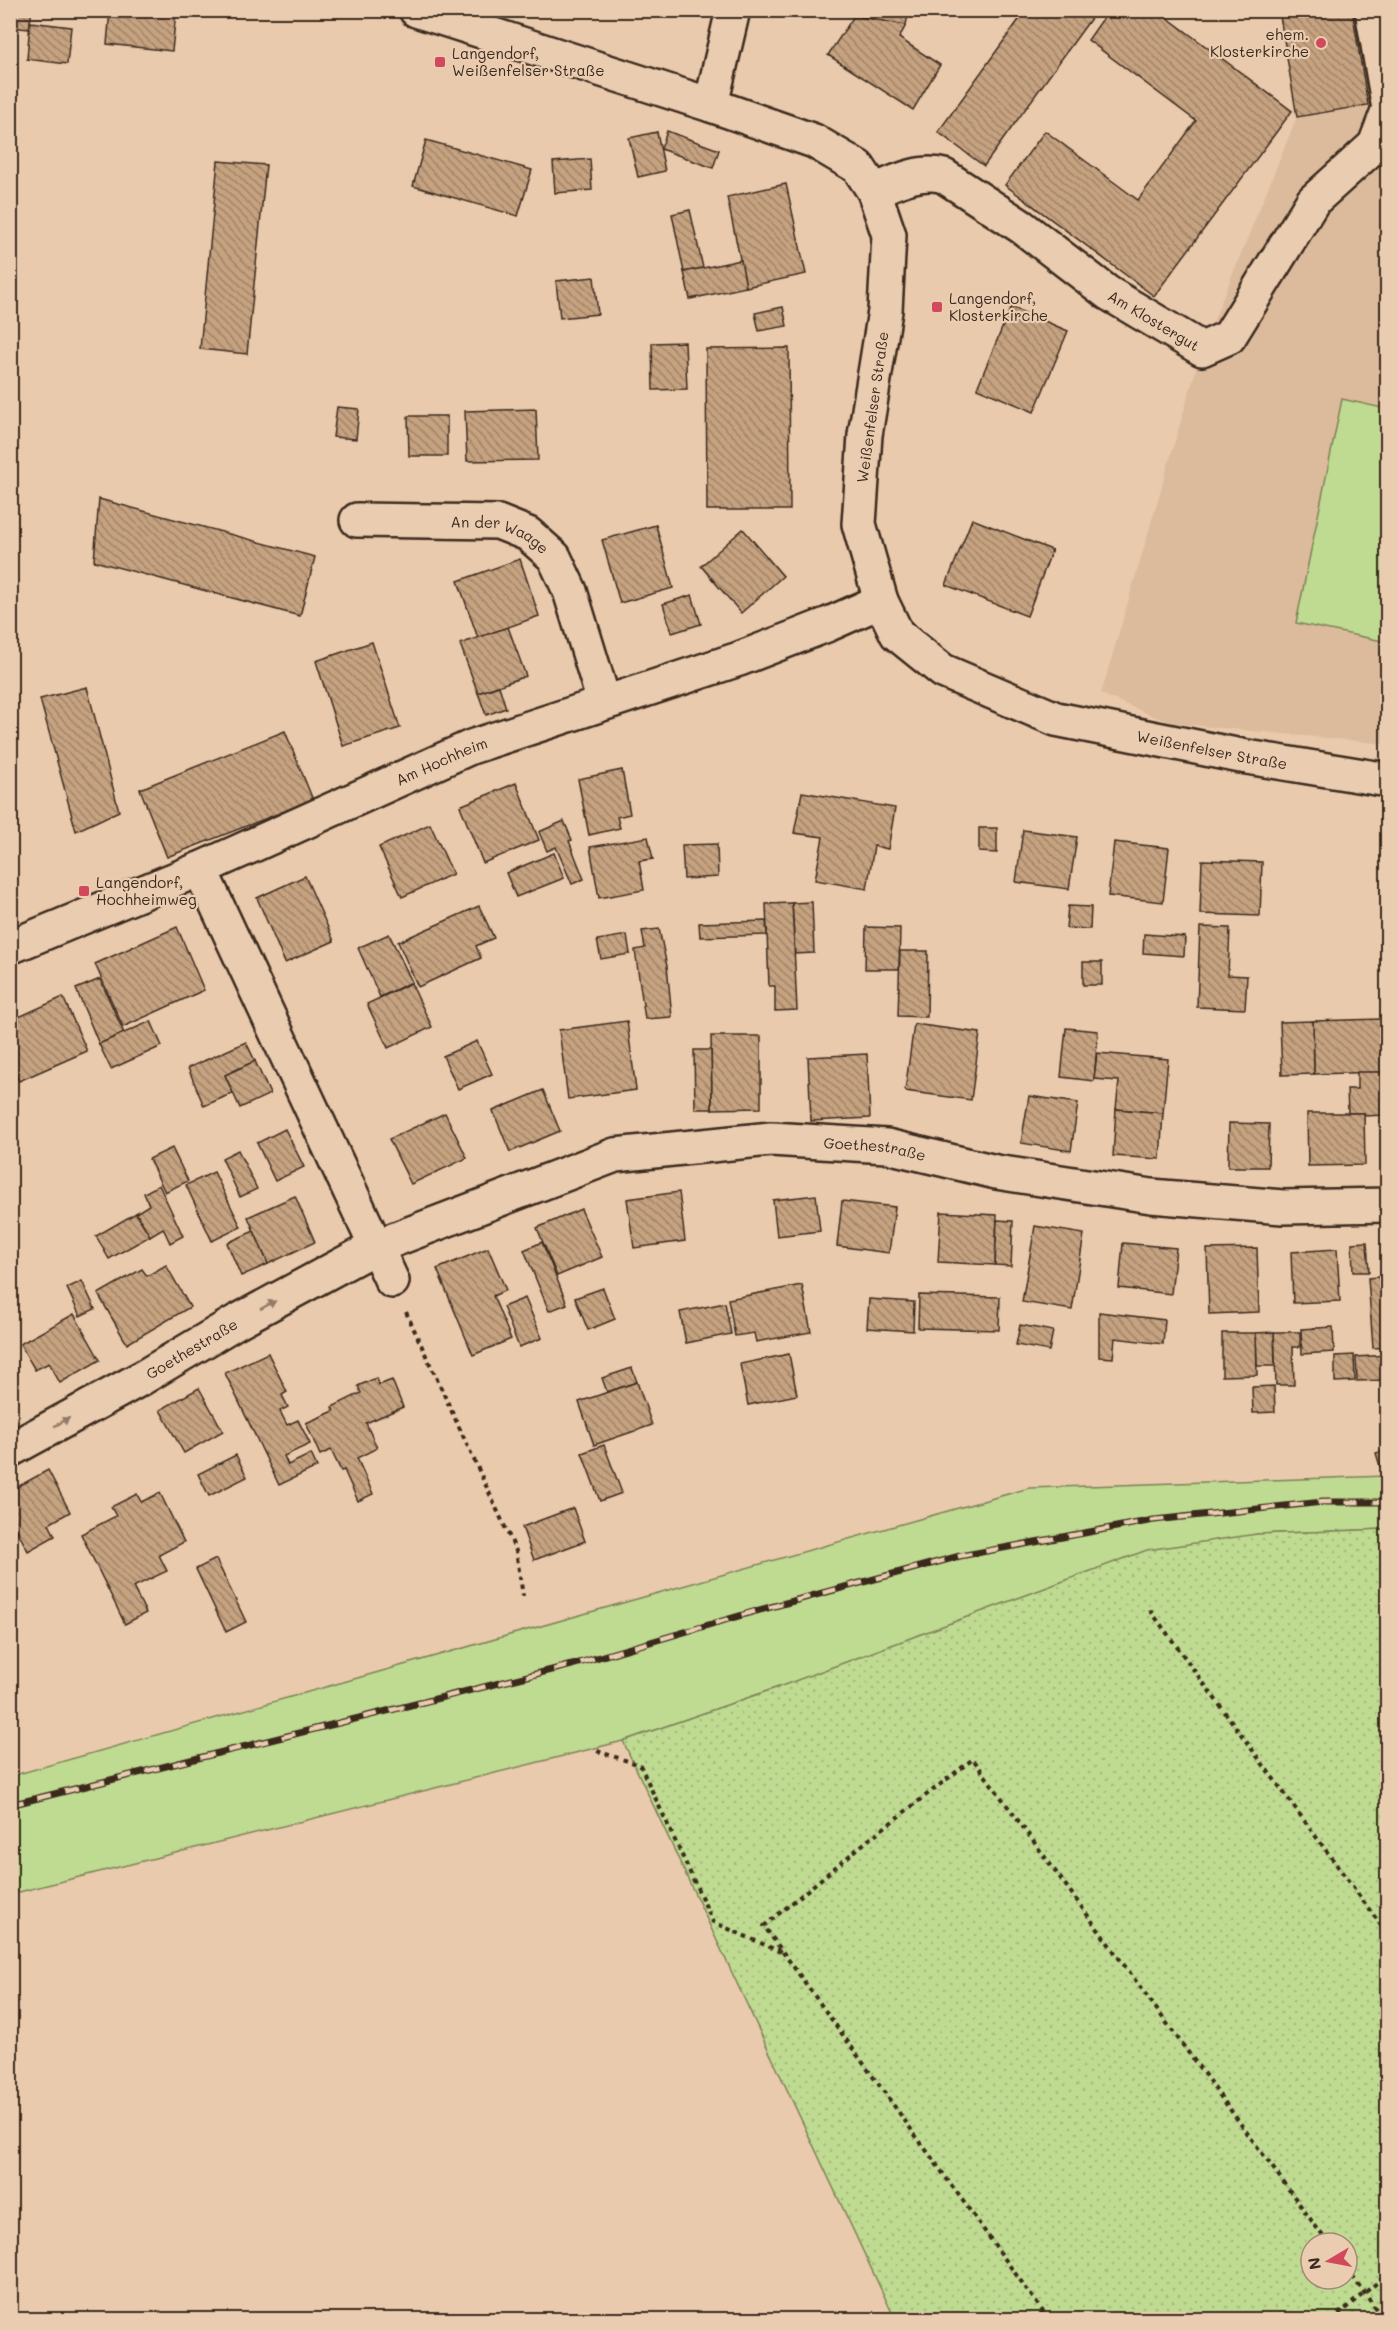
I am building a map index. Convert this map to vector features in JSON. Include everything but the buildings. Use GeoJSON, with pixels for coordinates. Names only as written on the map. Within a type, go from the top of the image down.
{"type":"FeatureCollection","features":[{"type":"Feature","properties":{"kind":"street","name":"Weißenfelser Straße"},"geometry":{"type":"LineString","coordinates":[[416,10],[711,105],[814,141],[858,167],[874,191],[889,235],[885,311],[865,435],[859,524],[881,601],[897,634],[943,671],[1056,719],[1241,756],[1388,780]]}},
{"type":"Feature","properties":{"kind":"street"},"geometry":{"type":"LineString","coordinates":[[711,105],[733,10]]}},
{"type":"Feature","properties":{"kind":"street"},"geometry":{"type":"LineString","coordinates":[[1372,10],[1388,103]]}},
{"type":"Feature","properties":{"kind":"street","name":"Am Klostergut"},"geometry":{"type":"LineString","coordinates":[[874,191],[905,178],[930,174],[944,176],[1022,227],[1108,293],[1202,349],[1229,337],[1313,201],[1376,145],[1388,111]]}},
{"type":"Feature","properties":{"kind":"street","name":"An der Waage"},"geometry":{"type":"LineString","coordinates":[[357,519],[498,522],[528,534],[554,557],[570,591],[604,702]]}},
{"type":"Feature","properties":{"kind":"street","name":"Am Hochheim"},"geometry":{"type":"LineString","coordinates":[[10,947],[200,869],[471,747],[739,658],[829,624],[881,601]]}},
{"type":"Feature","properties":{"kind":"street"},"geometry":{"type":"LineString","coordinates":[[200,869],[392,1281]]}},
{"type":"Feature","properties":{"kind":"street","name":"Goethestraße"},"geometry":{"type":"LineString","coordinates":[[10,1450],[142,1378],[236,1322],[375,1247],[615,1155],[771,1140],[887,1146],[996,1172],[1151,1196],[1283,1207],[1388,1205]]}},
{"type":"Feature","properties":{"kind":"path"},"geometry":{"type":"LineString","coordinates":[[392,1281],[516,1551],[523,1596]]}},
{"type":"Feature","properties":{"kind":"path"},"geometry":{"type":"LineString","coordinates":[[1150,1610],[1388,1935]]}},
{"type":"Feature","properties":{"kind":"path"},"geometry":{"type":"LineString","coordinates":[[597,1750],[640,1765],[713,1922],[782,1953]]}},
{"type":"Feature","properties":{"kind":"path"},"geometry":{"type":"LineString","coordinates":[[1049,2319],[764,1926],[867,1841],[973,1759],[1319,2231]]}},
{"type":"Feature","properties":{"kind":"path"},"geometry":{"type":"LineString","coordinates":[[1331,2319],[1388,2274]]}},
{"type":"Feature","properties":{"kind":"path"},"geometry":{"type":"LineString","coordinates":[[1359,2285],[1384,2319]]}},
{"type":"Feature","properties":{"kind":"shaded area"},"geometry":{"type":"Polygon","coordinates":[[[1352,11],[1387,11],[1387,744],[1170,723],[1101,694],[1202,349],[1297,117],[1368,105],[1352,11]]]}},
{"type":"Feature","properties":{"kind":"green space"},"geometry":{"type":"Polygon","coordinates":[[[1342,399],[1387,409],[1387,642],[1296,623],[1342,399]]]}},
{"type":"Feature","properties":{"kind":"green space"},"geometry":{"type":"Polygon","coordinates":[[[1387,1476],[1387,1529],[1257,1534],[776,1688],[623,1741],[11,1894],[11,1776],[1029,1488],[1387,1476]]]}},
{"type":"Feature","properties":{"kind":"green space"},"geometry":{"type":"Polygon","coordinates":[[[1387,1529],[1387,2319],[895,2319],[623,1741],[776,1688],[1147,1550],[1257,1534],[1387,1529]]]}},
{"type":"Feature","properties":{"kind":"railway"},"geometry":{"type":"LineString","coordinates":[[10,1805],[572,1665],[756,1611],[960,1556],[1154,1520],[1323,1502],[1388,1502]]}},
{"type":"Feature","properties":{"kind":"place","name":"ehem. Klosterkirche"},"geometry":{"type":"Point","coordinates":[1321,43]}},
{"type":"Feature","properties":{"kind":"place","name":"Langendorf, Weißenfelser Straße"},"geometry":{"type":"Point","coordinates":[440,62]}},
{"type":"Feature","properties":{"kind":"place","name":"Langendorf, Klosterkirche"},"geometry":{"type":"Point","coordinates":[937,307]}},
{"type":"Feature","properties":{"kind":"place","name":"Langendorf, Hochheimweg"},"geometry":{"type":"Point","coordinates":[84,891]}}]}
